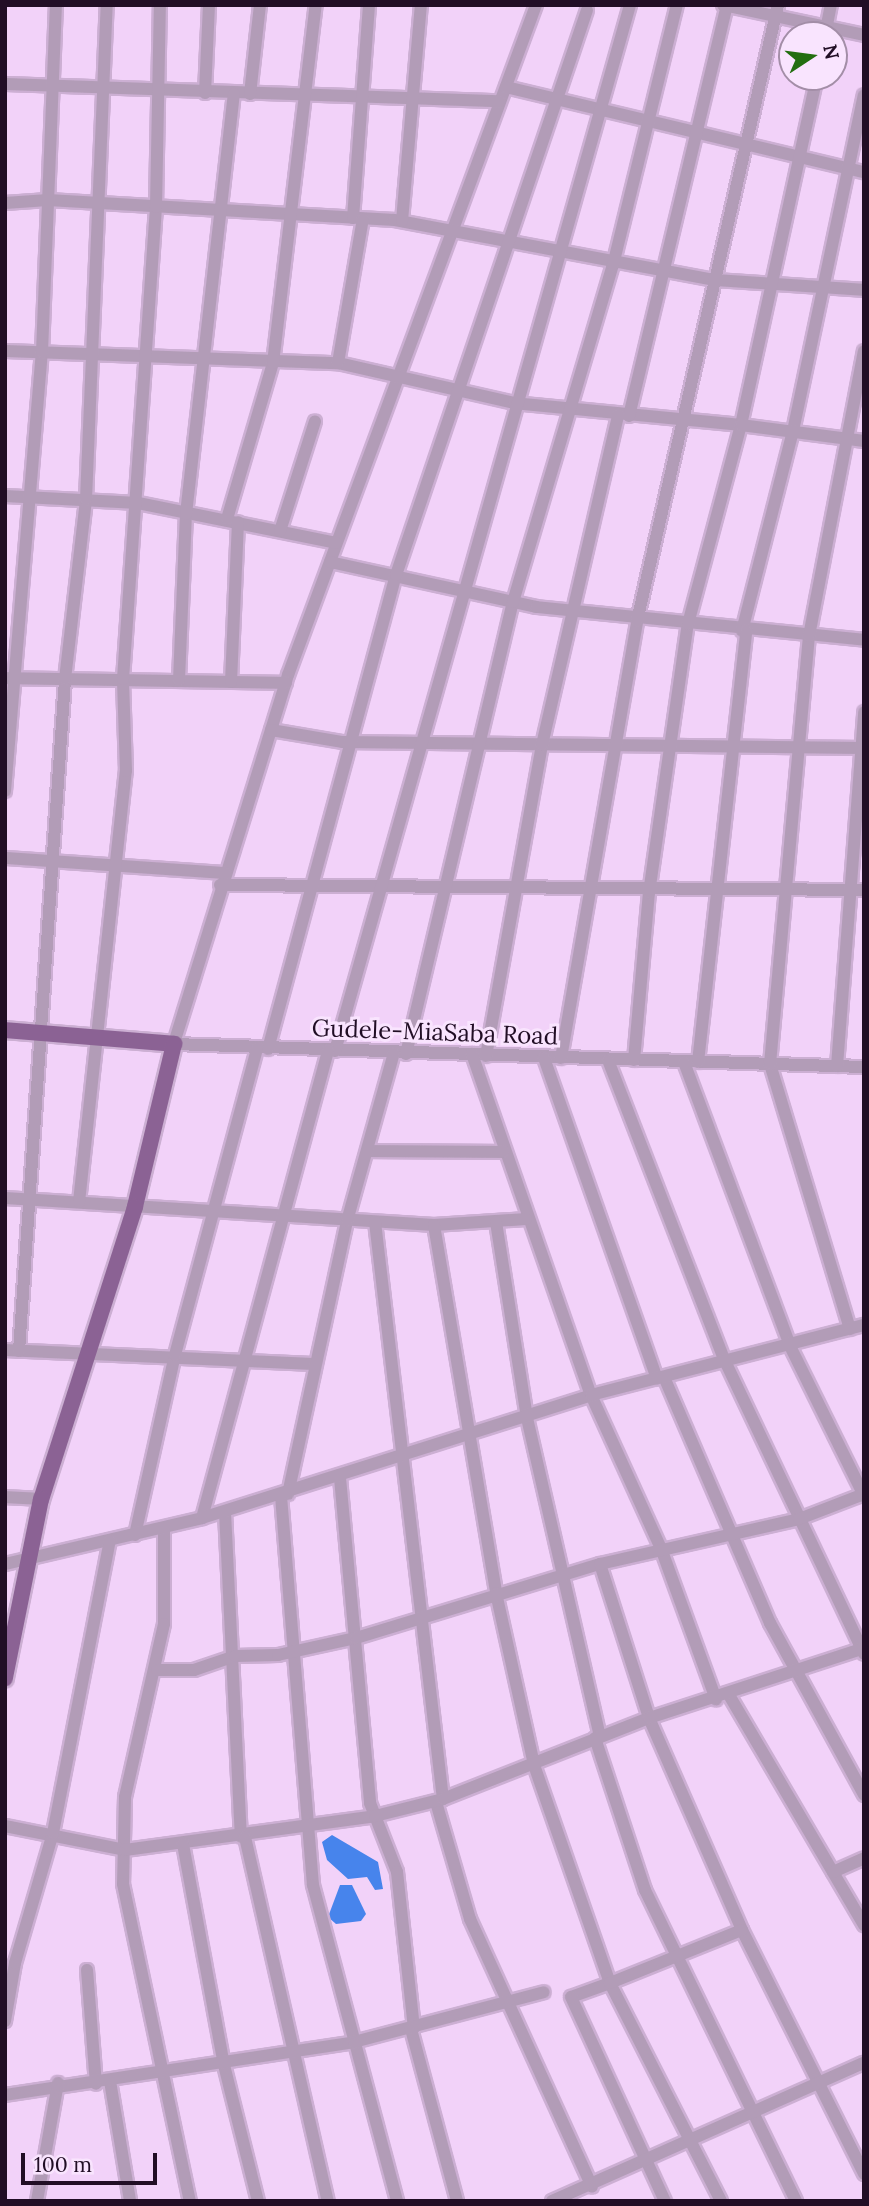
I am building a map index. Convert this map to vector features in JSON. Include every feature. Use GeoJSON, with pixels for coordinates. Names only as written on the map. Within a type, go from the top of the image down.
{"type":"FeatureCollection","features":[{"type":"Feature","properties":{"kind":"main road","name":"Gudele-MiaSaba Road"},"geometry":{"type":"LineString","coordinates":[[5,1030],[174,1044]]}},
{"type":"Feature","properties":{"kind":"main road"},"geometry":{"type":"LineString","coordinates":[[5,1678],[33,1555],[41,1499],[85,1352],[135,1208],[174,1044]]}},
{"type":"Feature","properties":{"kind":"street"},"geometry":{"type":"LineString","coordinates":[[5,791],[11,678],[41,352],[56,5]]}},
{"type":"Feature","properties":{"kind":"street"},"geometry":{"type":"LineString","coordinates":[[19,1351],[30,1216],[25,1198],[54,861],[65,679],[86,499],[104,203],[107,5]]}},
{"type":"Feature","properties":{"kind":"street"},"geometry":{"type":"LineString","coordinates":[[79,1202],[97,1037],[120,866],[126,771],[123,679],[138,503],[144,354],[156,207],[161,92],[160,5]]}},
{"type":"Feature","properties":{"kind":"street"},"geometry":{"type":"LineString","coordinates":[[205,93],[209,5]]}},
{"type":"Feature","properties":{"kind":"street"},"geometry":{"type":"LineString","coordinates":[[250,94],[260,5]]}},
{"type":"Feature","properties":{"kind":"street"},"geometry":{"type":"LineString","coordinates":[[231,682],[232,520],[273,363],[295,215],[316,5]]}},
{"type":"Feature","properties":{"kind":"street"},"geometry":{"type":"LineString","coordinates":[[338,363],[358,218],[369,5]]}},
{"type":"Feature","properties":{"kind":"street"},"geometry":{"type":"LineString","coordinates":[[402,221],[421,5]]}},
{"type":"Feature","properties":{"kind":"street"},"geometry":{"type":"LineString","coordinates":[[174,1044],[286,682],[536,5]]}},
{"type":"Feature","properties":{"kind":"street"},"geometry":{"type":"LineString","coordinates":[[202,1518],[279,1219],[378,888],[514,403],[562,254],[604,110],[630,5]]}},
{"type":"Feature","properties":{"kind":"street"},"geometry":{"type":"LineString","coordinates":[[397,2201],[313,1885],[312,1827],[292,1649],[284,1495],[347,1221],[400,1053],[447,889],[478,743],[513,602],[613,265],[677,5]]}},
{"type":"Feature","properties":{"kind":"street"},"geometry":{"type":"LineString","coordinates":[[486,1056],[542,745],[623,416],[699,133],[726,6],[777,11],[800,21]]}},
{"type":"Feature","properties":{"kind":"street"},"geometry":{"type":"LineString","coordinates":[[135,1535],[175,1355],[211,1214],[310,887],[396,575],[456,390],[587,10]]}},
{"type":"Feature","properties":{"kind":"street"},"geometry":{"type":"LineString","coordinates":[[561,1058],[586,889],[637,621],[777,11]]}},
{"type":"Feature","properties":{"kind":"street"},"geometry":{"type":"LineString","coordinates":[[5,84],[161,92],[500,101]]}},
{"type":"Feature","properties":{"kind":"street"},"geometry":{"type":"LineString","coordinates":[[506,87],[864,172]]}},
{"type":"Feature","properties":{"kind":"street"},"geometry":{"type":"LineString","coordinates":[[634,1060],[649,892],[688,624],[741,425],[769,281],[803,158],[815,91]]}},
{"type":"Feature","properties":{"kind":"street"},"geometry":{"type":"LineString","coordinates":[[178,680],[186,514],[207,360],[234,94]]}},
{"type":"Feature","properties":{"kind":"street"},"geometry":{"type":"LineString","coordinates":[[698,1062],[721,892],[744,631],[793,432],[864,95]]}},
{"type":"Feature","properties":{"kind":"street"},"geometry":{"type":"LineString","coordinates":[[5,203],[48,200],[402,221],[453,227],[506,243],[613,265],[714,280],[769,281],[864,290]]}},
{"type":"Feature","properties":{"kind":"street"},"geometry":{"type":"LineString","coordinates":[[5,351],[144,354],[273,363],[338,363],[399,374],[514,403],[683,423],[741,425],[864,441]]}},
{"type":"Feature","properties":{"kind":"street"},"geometry":{"type":"LineString","coordinates":[[850,1329],[770,1064],[809,636],[864,351]]}},
{"type":"Feature","properties":{"kind":"street"},"geometry":{"type":"LineString","coordinates":[[280,531],[315,421]]}},
{"type":"Feature","properties":{"kind":"street"},"geometry":{"type":"LineString","coordinates":[[5,496],[138,503],[336,543]]}},
{"type":"Feature","properties":{"kind":"street"},"geometry":{"type":"LineString","coordinates":[[330,562],[513,602],[637,621],[864,640]]}},
{"type":"Feature","properties":{"kind":"street"},"geometry":{"type":"LineString","coordinates":[[11,678],[286,682]]}},
{"type":"Feature","properties":{"kind":"street"},"geometry":{"type":"LineString","coordinates":[[838,1066],[864,712]]}},
{"type":"Feature","properties":{"kind":"street"},"geometry":{"type":"LineString","coordinates":[[271,730],[348,742],[735,749],[861,748]]}},
{"type":"Feature","properties":{"kind":"street"},"geometry":{"type":"LineString","coordinates":[[5,858],[120,866],[310,887],[649,892],[864,890]]}},
{"type":"Feature","properties":{"kind":"street","name":"Gudele-MiaSaba Road"},"geometry":{"type":"LineString","coordinates":[[174,1044],[864,1067]]}},
{"type":"Feature","properties":{"kind":"street"},"geometry":{"type":"LineString","coordinates":[[472,1054],[526,1219],[591,1395],[662,1551],[722,1697],[864,1925]]}},
{"type":"Feature","properties":{"kind":"street"},"geometry":{"type":"LineString","coordinates":[[544,1058],[660,1378],[728,1536],[795,1670],[864,1795]]}},
{"type":"Feature","properties":{"kind":"street"},"geometry":{"type":"LineString","coordinates":[[5,1826],[53,1833],[125,1850],[243,1837],[375,1816],[440,1800],[649,1718],[722,1697],[795,1670],[863,1652],[725,1361],[608,1060]]}},
{"type":"Feature","properties":{"kind":"street"},"geometry":{"type":"LineString","coordinates":[[157,1670],[194,1670],[356,1638],[422,1615],[600,1564],[799,1519],[863,1495],[790,1346],[684,1062]]}},
{"type":"Feature","properties":{"kind":"street"},"geometry":{"type":"LineString","coordinates":[[368,1151],[503,1152]]}},
{"type":"Feature","properties":{"kind":"street"},"geometry":{"type":"LineString","coordinates":[[5,1198],[279,1219],[434,1225],[526,1219]]}},
{"type":"Feature","properties":{"kind":"street"},"geometry":{"type":"LineString","coordinates":[[375,1222],[405,1459],[440,1800],[470,1919],[592,2188]]}},
{"type":"Feature","properties":{"kind":"street"},"geometry":{"type":"LineString","coordinates":[[496,1222],[527,1418],[598,1737],[645,1890],[674,1957],[796,2201]]}},
{"type":"Feature","properties":{"kind":"street"},"geometry":{"type":"LineString","coordinates":[[434,1225],[496,1593],[534,1765],[610,1983],[722,2201]]}},
{"type":"Feature","properties":{"kind":"street"},"geometry":{"type":"LineString","coordinates":[[5,1564],[33,1555],[110,1541],[225,1512],[405,1459],[591,1395],[864,1325]]}},
{"type":"Feature","properties":{"kind":"street"},"geometry":{"type":"LineString","coordinates":[[5,1350],[175,1355],[313,1364]]}},
{"type":"Feature","properties":{"kind":"street"},"geometry":{"type":"LineString","coordinates":[[340,1478],[375,1816],[397,1872],[412,2029],[457,2201]]}},
{"type":"Feature","properties":{"kind":"street"},"geometry":{"type":"LineString","coordinates":[[5,1497],[41,1499]]}},
{"type":"Feature","properties":{"kind":"street"},"geometry":{"type":"LineString","coordinates":[[225,1512],[230,1661],[243,1837],[290,2054],[328,2201]]}},
{"type":"Feature","properties":{"kind":"street"},"geometry":{"type":"LineString","coordinates":[[164,1528],[164,1624],[157,1670],[125,1797],[125,1850],[130,1939],[190,2201]]}},
{"type":"Feature","properties":{"kind":"street"},"geometry":{"type":"LineString","coordinates":[[5,2021],[15,1963],[53,1833],[110,1541]]}},
{"type":"Feature","properties":{"kind":"street"},"geometry":{"type":"LineString","coordinates":[[600,1564],[649,1718],[741,1930],[816,2087],[864,2174]]}},
{"type":"Feature","properties":{"kind":"street"},"geometry":{"type":"LineString","coordinates":[[183,1844],[224,2065],[258,2201]]}},
{"type":"Feature","properties":{"kind":"street"},"geometry":{"type":"LineString","coordinates":[[833,1872],[864,1858]]}},
{"type":"Feature","properties":{"kind":"street"},"geometry":{"type":"LineString","coordinates":[[665,2201],[649,2161],[571,1997],[741,1930]]}},
{"type":"Feature","properties":{"kind":"street"},"geometry":{"type":"LineString","coordinates":[[87,1970],[96,2084]]}},
{"type":"Feature","properties":{"kind":"street"},"geometry":{"type":"LineString","coordinates":[[5,2095],[58,2083],[96,2084],[354,2042],[509,2006],[544,1992]]}},
{"type":"Feature","properties":{"kind":"street"},"geometry":{"type":"LineString","coordinates":[[552,2201],[592,2188],[864,2063]]}},
{"type":"Feature","properties":{"kind":"street"},"geometry":{"type":"LineString","coordinates":[[110,2081],[130,2201]]}},
{"type":"Feature","properties":{"kind":"street"},"geometry":{"type":"LineString","coordinates":[[37,2201],[58,2083]]}},
{"type":"Feature","properties":{"kind":"water"},"geometry":{"type":"Polygon","coordinates":[[[332,1835],[378,1862],[383,1889],[375,1890],[367,1877],[348,1879],[327,1860],[322,1842],[332,1835]]]}},
{"type":"Feature","properties":{"kind":"water"},"geometry":{"type":"Polygon","coordinates":[[[340,1885],[352,1885],[366,1914],[361,1921],[336,1924],[328,1917],[340,1885]]]}}]}
